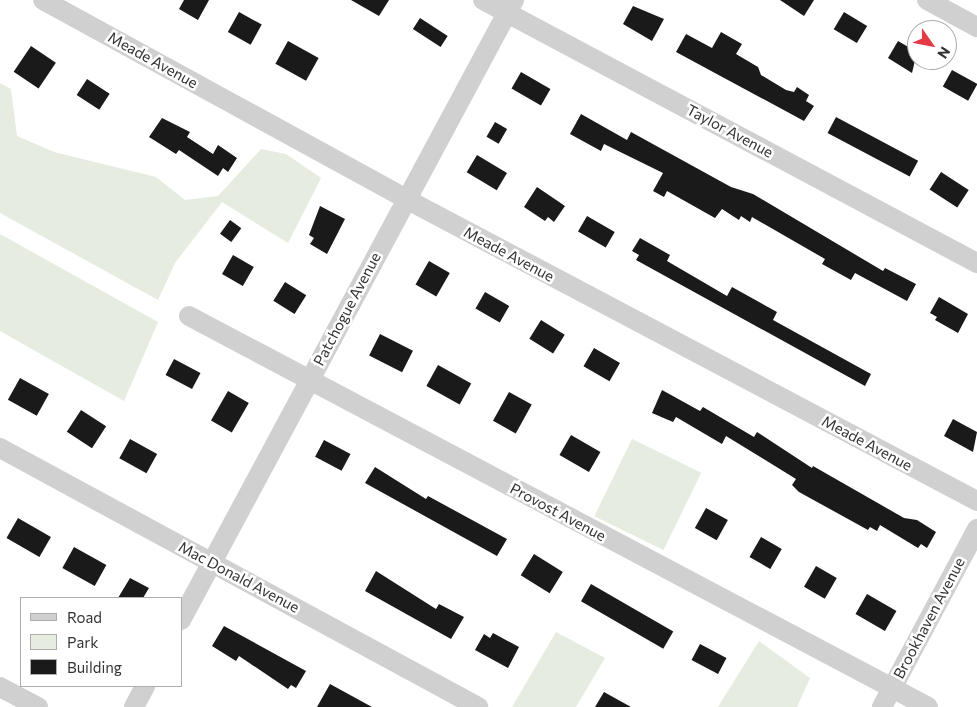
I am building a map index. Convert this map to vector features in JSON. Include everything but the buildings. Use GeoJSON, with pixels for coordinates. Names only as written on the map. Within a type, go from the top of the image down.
{"type":"FeatureCollection","features":[{"type":"Feature","properties":{"kind":"street","name":"Meade Avenue"},"geometry":{"type":"LineString","coordinates":[[43,0],[406,200],[977,501]]}},
{"type":"Feature","properties":{"kind":"street","name":"Taylor Avenue"},"geometry":{"type":"LineString","coordinates":[[483,0],[511,6],[977,263]]}},
{"type":"Feature","properties":{"kind":"street"},"geometry":{"type":"LineString","coordinates":[[927,0],[977,27]]}},
{"type":"Feature","properties":{"kind":"street","name":"Patchogue Avenue"},"geometry":{"type":"LineString","coordinates":[[182,618],[511,6]]}},
{"type":"Feature","properties":{"kind":"street","name":"Provost Avenue"},"geometry":{"type":"LineString","coordinates":[[189,316],[308,381],[928,707]]}},
{"type":"Feature","properties":{"kind":"street","name":"Mac Donald Avenue"},"geometry":{"type":"LineString","coordinates":[[0,448],[478,707]]}},
{"type":"Feature","properties":{"kind":"street","name":"Brookhaven Avenue"},"geometry":{"type":"LineString","coordinates":[[882,707],[977,529]]}},
{"type":"Feature","properties":{"kind":"street"},"geometry":{"type":"LineString","coordinates":[[0,687],[38,707]]}},
{"type":"Feature","properties":{"kind":"street"},"geometry":{"type":"LineString","coordinates":[[134,707],[144,687]]}},
{"type":"Feature","properties":{"kind":"green space"},"geometry":{"type":"Polygon","coordinates":[[[0,83],[11,89],[17,136],[54,152],[156,177],[185,200],[218,196],[261,149],[286,154],[321,178],[288,243],[222,202],[175,263],[158,300],[0,213],[0,83]]]}},
{"type":"Feature","properties":{"kind":"green space"},"geometry":{"type":"Polygon","coordinates":[[[0,234],[158,322],[124,401],[0,331],[0,234]]]}},
{"type":"Feature","properties":{"kind":"green space"},"geometry":{"type":"Polygon","coordinates":[[[632,439],[701,473],[664,550],[594,516],[632,439]]]}},
{"type":"Feature","properties":{"kind":"green space"},"geometry":{"type":"Polygon","coordinates":[[[556,632],[605,658],[576,707],[512,707],[556,632]]]}},
{"type":"Feature","properties":{"kind":"green space"},"geometry":{"type":"Polygon","coordinates":[[[759,641],[810,678],[797,707],[718,707],[759,641]]]}}]}
